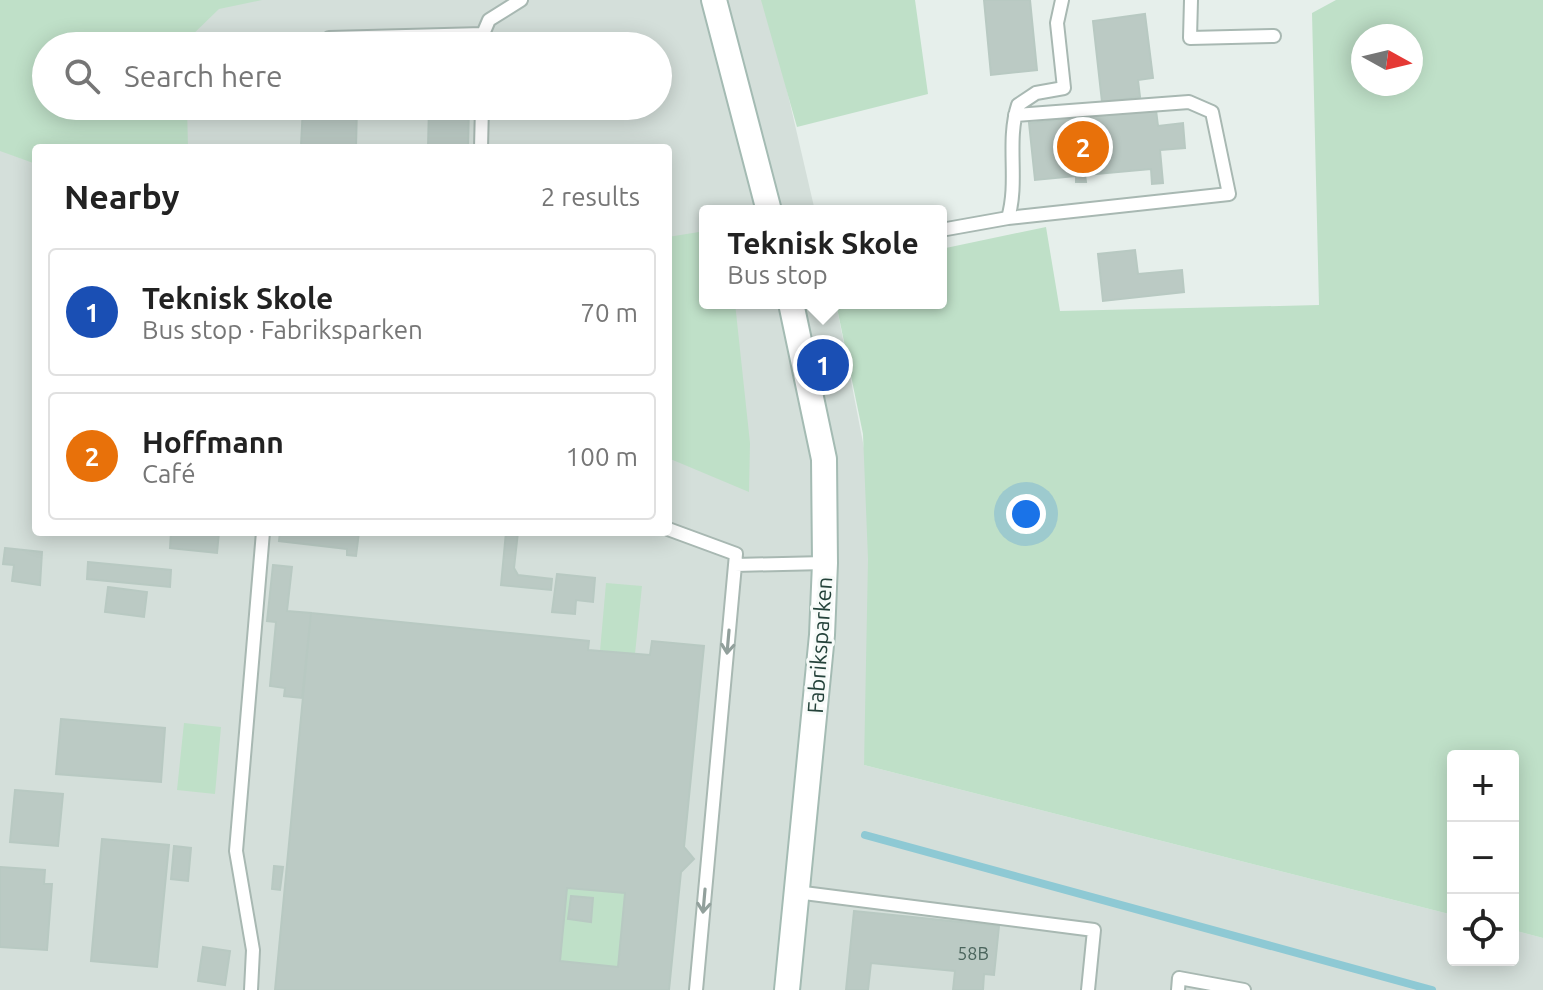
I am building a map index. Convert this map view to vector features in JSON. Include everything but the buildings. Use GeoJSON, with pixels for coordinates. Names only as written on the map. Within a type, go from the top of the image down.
{"type":"FeatureCollection","features":[{"type":"Feature","properties":{"kind":"street"},"geometry":{"type":"LineString","coordinates":[[714,0],[767,205]]}},
{"type":"Feature","properties":{"kind":"street","name":"Fabriksparken"},"geometry":{"type":"LineString","coordinates":[[787,990],[825,563],[824,459],[792,309]]}},
{"type":"Feature","properties":{"kind":"lane"},"geometry":{"type":"LineString","coordinates":[[485,32],[489,20],[521,0]]}},
{"type":"Feature","properties":{"kind":"lane"},"geometry":{"type":"LineString","coordinates":[[1008,218],[1014,197],[1015,115],[1025,97],[1064,88],[1057,23],[1062,0]]}},
{"type":"Feature","properties":{"kind":"lane"},"geometry":{"type":"LineString","coordinates":[[1189,1],[1190,38],[1274,36]]}},
{"type":"Feature","properties":{"kind":"lane"},"geometry":{"type":"LineString","coordinates":[[947,229],[1008,218],[1229,194],[1212,112],[1189,102],[1015,115]]}},
{"type":"Feature","properties":{"kind":"lane"},"geometry":{"type":"LineString","coordinates":[[481,144],[482,120]]}},
{"type":"Feature","properties":{"kind":"lane"},"geometry":{"type":"LineString","coordinates":[[672,530],[736,554],[696,990]]}},
{"type":"Feature","properties":{"kind":"lane"},"geometry":{"type":"LineString","coordinates":[[251,990],[253,950],[236,851],[263,536]]}},
{"type":"Feature","properties":{"kind":"lane"},"geometry":{"type":"LineString","coordinates":[[735,565],[825,563]]}},
{"type":"Feature","properties":{"kind":"lane"},"geometry":{"type":"LineString","coordinates":[[796,892],[1094,930],[1088,990]]}},
{"type":"Feature","properties":{"kind":"lane"},"geometry":{"type":"LineString","coordinates":[[1178,990],[1179,978],[1244,990]]}},
{"type":"Feature","properties":{"kind":"shaded area"},"geometry":{"type":"Polygon","coordinates":[[[0,0],[766,0],[814,205],[699,205],[699,309],[837,309],[869,474],[876,615],[864,765],[1447,913],[1447,966],[1519,966],[1519,932],[1543,938],[1543,990],[0,990],[0,0]]]}},
{"type":"Feature","properties":{"kind":"green space"},"geometry":{"type":"Polygon","coordinates":[[[0,0],[262,0],[219,9],[195,32],[32,32],[32,120],[187,120],[188,144],[32,144],[32,163],[0,151],[0,0]]]}},
{"type":"Feature","properties":{"kind":"green space"},"geometry":{"type":"Polygon","coordinates":[[[761,0],[915,0],[928,94],[797,127],[761,0]]]}},
{"type":"Feature","properties":{"kind":"green space"},"geometry":{"type":"Polygon","coordinates":[[[1336,0],[1543,0],[1543,938],[1519,932],[1519,750],[1447,750],[1447,913],[864,765],[868,559],[863,434],[837,309],[947,309],[947,248],[1046,227],[1060,311],[1319,305],[1312,13],[1336,0]]]}},
{"type":"Feature","properties":{"kind":"green space"},"geometry":{"type":"Polygon","coordinates":[[[699,232],[699,309],[736,309],[750,443],[749,492],[672,460],[672,236],[699,232]]]}},
{"type":"Feature","properties":{"kind":"green space"},"geometry":{"type":"Polygon","coordinates":[[[606,583],[642,586],[635,654],[600,651],[606,583]]]}},
{"type":"Feature","properties":{"kind":"green space"},"geometry":{"type":"Polygon","coordinates":[[[184,723],[221,727],[215,794],[177,790],[184,723]]]}},
{"type":"Feature","properties":{"kind":"green space"},"geometry":{"type":"Polygon","coordinates":[[[567,888],[625,893],[618,967],[560,961],[567,888]]]}},
{"type":"Feature","properties":{"kind":"waterway"},"geometry":{"type":"LineString","coordinates":[[865,835],[1432,990]]}},
{"type":"Feature","properties":{"kind":"place","name":"Hoffmann"},"geometry":{"type":"Point","coordinates":[1083,147]}},
{"type":"Feature","properties":{"kind":"place","name":"Teknisk Skole"},"geometry":{"type":"Point","coordinates":[823,365]}}]}
